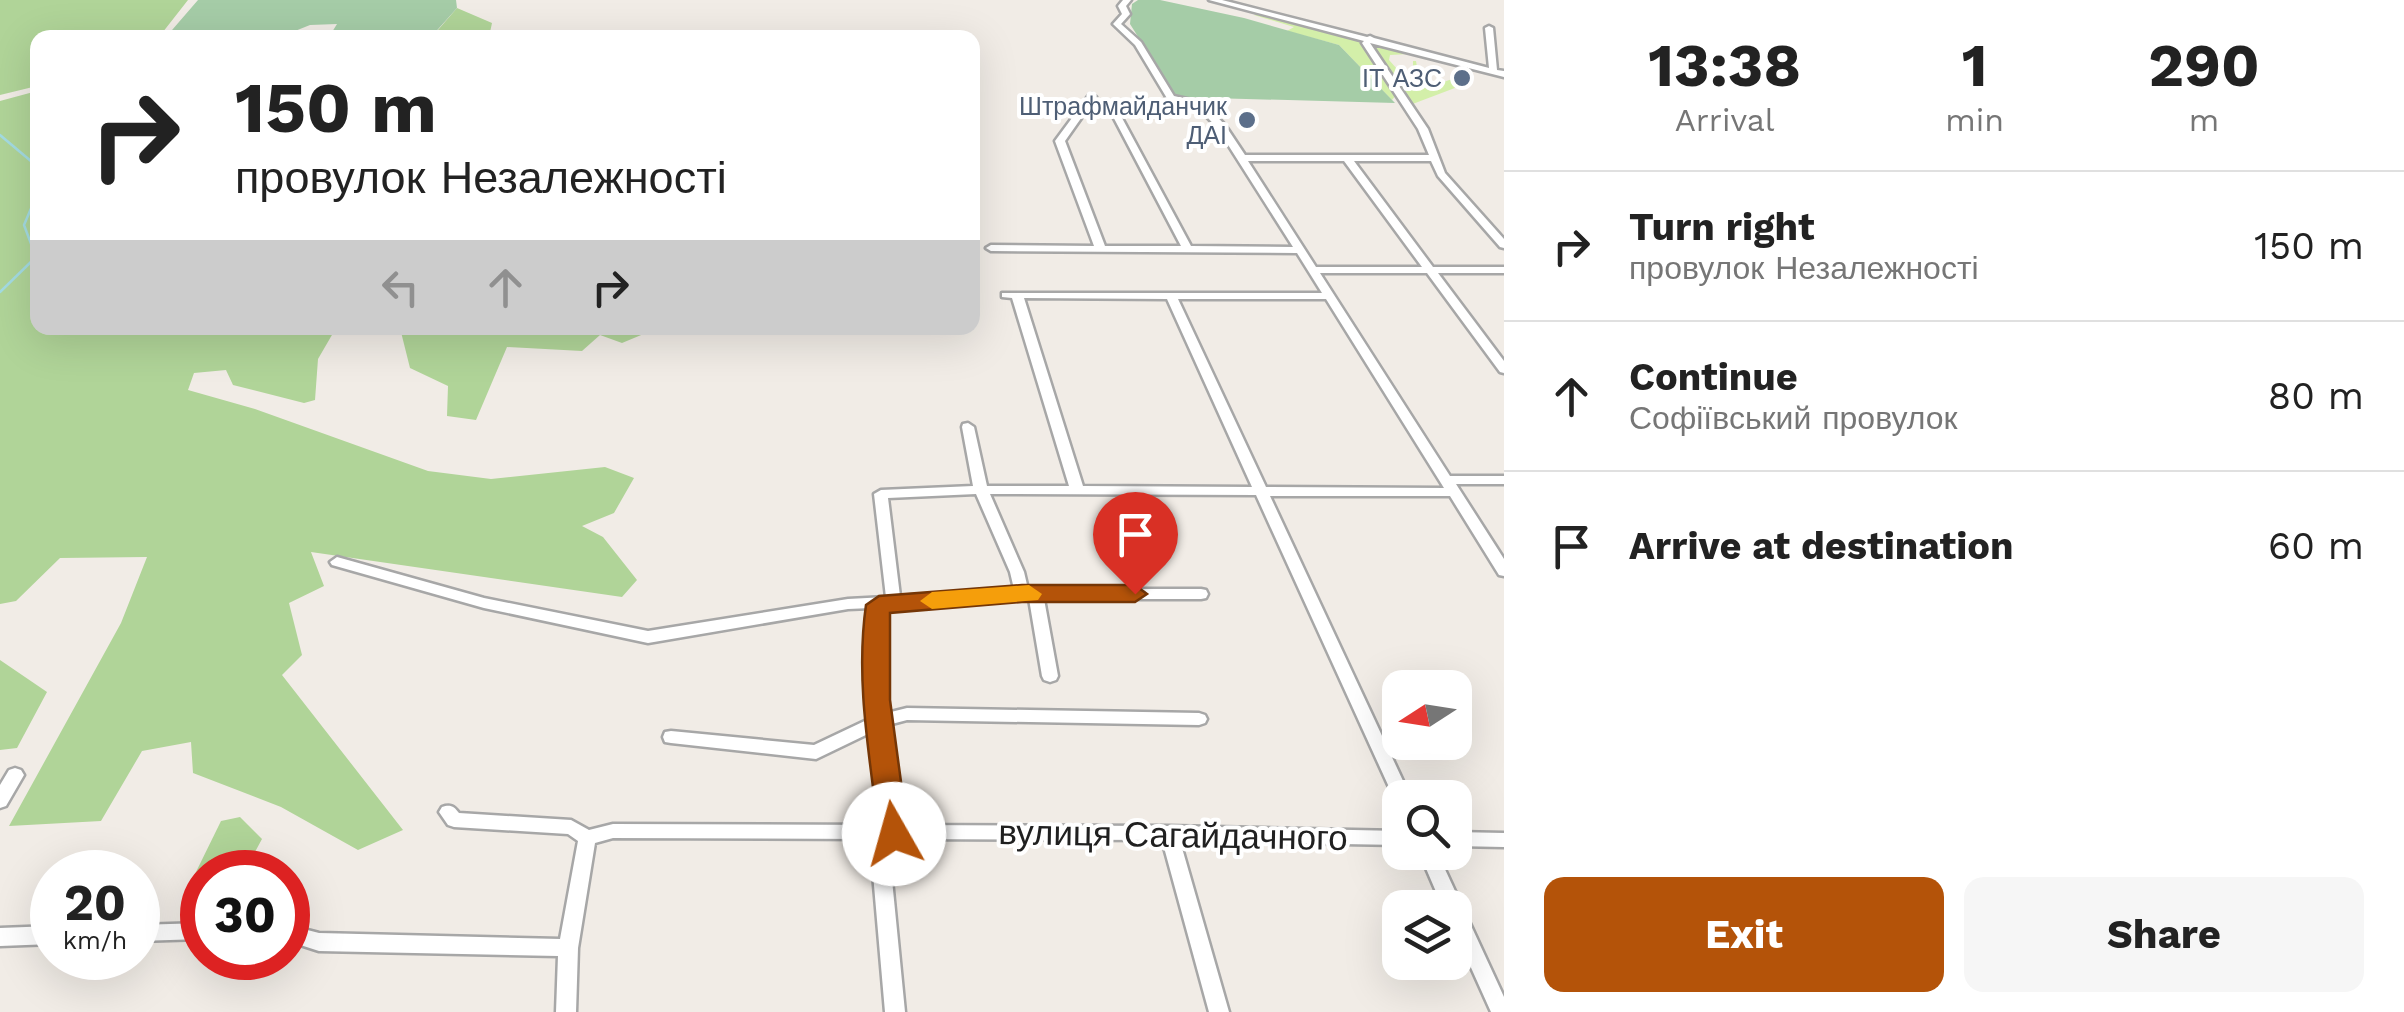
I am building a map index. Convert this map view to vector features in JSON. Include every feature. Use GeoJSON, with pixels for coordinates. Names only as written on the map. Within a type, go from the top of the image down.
{"type":"FeatureCollection","features":[{"type":"Feature","properties":{"kind":"street"},"geometry":{"type":"LineString","coordinates":[[1127,0],[1122,6],[1126,14],[1117,24],[1124,35],[1138,44],[1171,98],[1208,110],[1243,158],[1504,571]]}},
{"type":"Feature","properties":{"kind":"street"},"geometry":{"type":"LineString","coordinates":[[1213,0],[1504,74]]}},
{"type":"Feature","properties":{"kind":"street"},"geometry":{"type":"LineString","coordinates":[[1490,28],[1493,71]]}},
{"type":"Feature","properties":{"kind":"street"},"geometry":{"type":"LineString","coordinates":[[1370,38],[1366,43],[1423,129],[1441,174],[1502,242]]}},
{"type":"Feature","properties":{"kind":"street"},"geometry":{"type":"LineString","coordinates":[[1092,97],[1060,141],[1101,249]]}},
{"type":"Feature","properties":{"kind":"street"},"geometry":{"type":"LineString","coordinates":[[1112,105],[1188,250]]}},
{"type":"Feature","properties":{"kind":"street"},"geometry":{"type":"LineString","coordinates":[[1243,158],[1435,158]]}},
{"type":"Feature","properties":{"kind":"street"},"geometry":{"type":"LineString","coordinates":[[1348,158],[1504,370]]}},
{"type":"Feature","properties":{"kind":"street"},"geometry":{"type":"LineString","coordinates":[[991,248],[1301,250]]}},
{"type":"Feature","properties":{"kind":"street"},"geometry":{"type":"LineString","coordinates":[[1314,270],[1504,270]]}},
{"type":"Feature","properties":{"kind":"street"},"geometry":{"type":"LineString","coordinates":[[1077,490],[1012,295],[1330,296]]}},
{"type":"Feature","properties":{"kind":"street"},"geometry":{"type":"LineString","coordinates":[[1171,296],[1395,780]]}},
{"type":"Feature","properties":{"kind":"street"},"geometry":{"type":"LineString","coordinates":[[968,427],[981,490],[1029,594],[1050,676]]}},
{"type":"Feature","properties":{"kind":"street"},"geometry":{"type":"LineString","coordinates":[[894,1012],[874,667],[886,604],[881,494],[1450,486],[1504,480]]}},
{"type":"Feature","properties":{"kind":"street"},"geometry":{"type":"LineString","coordinates":[[337,562],[484,603],[648,637],[848,604],[1029,594],[1201,594]]}},
{"type":"Feature","properties":{"kind":"street"},"geometry":{"type":"LineString","coordinates":[[671,737],[816,752],[880,721],[907,714],[1199,719]]}},
{"type":"Feature","properties":{"kind":"street"},"geometry":{"type":"LineString","coordinates":[[0,801],[16,774]]}},
{"type":"Feature","properties":{"kind":"street"},"geometry":{"type":"LineString","coordinates":[[448,812],[454,820],[571,827],[587,838],[568,948],[566,1012]]}},
{"type":"Feature","properties":{"kind":"street","name":"вулиця Сагайдачного"},"geometry":{"type":"LineString","coordinates":[[587,838],[613,831],[1169,832],[1382,838]]}},
{"type":"Feature","properties":{"kind":"street"},"geometry":{"type":"LineString","coordinates":[[1169,832],[1219,1012]]}},
{"type":"Feature","properties":{"kind":"street"},"geometry":{"type":"LineString","coordinates":[[1472,839],[1504,840]]}},
{"type":"Feature","properties":{"kind":"street"},"geometry":{"type":"LineString","coordinates":[[0,937],[30,936]]}},
{"type":"Feature","properties":{"kind":"street"},"geometry":{"type":"LineString","coordinates":[[310,939],[568,948]]}},
{"type":"Feature","properties":{"kind":"street"},"geometry":{"type":"LineString","coordinates":[[1472,948],[1501,1012]]}},
{"type":"Feature","properties":{"kind":"green space"},"geometry":{"type":"Polygon","coordinates":[[[0,0],[188,0],[164,30],[30,30],[30,88],[0,95],[0,0]]]}},
{"type":"Feature","properties":{"kind":"green space"},"geometry":{"type":"Polygon","coordinates":[[[198,0],[456,0],[457,8],[437,30],[333,30],[337,24],[310,25],[298,30],[172,30],[198,0]]]}},
{"type":"Feature","properties":{"kind":"green space"},"geometry":{"type":"Polygon","coordinates":[[[1138,0],[1160,0],[1244,18],[1339,45],[1395,103],[1176,97],[1130,24],[1132,4],[1138,0]]]}},
{"type":"Feature","properties":{"kind":"green space"},"geometry":{"type":"Polygon","coordinates":[[[457,8],[492,23],[490,30],[438,30],[457,8]]]}},
{"type":"Feature","properties":{"kind":"green space"},"geometry":{"type":"Polygon","coordinates":[[[1259,13],[1360,38],[1396,95],[1392,100],[1339,45],[1287,31],[1294,27],[1254,15],[1259,13]]]}},
{"type":"Feature","properties":{"kind":"green space"},"geometry":{"type":"Polygon","coordinates":[[[1369,44],[1408,54],[1390,55],[1389,60],[1398,70],[1413,71],[1416,61],[1419,79],[1435,85],[1455,78],[1468,83],[1410,105],[1369,44]]]}},
{"type":"Feature","properties":{"kind":"green space"},"geometry":{"type":"Polygon","coordinates":[[[30,93],[30,335],[332,335],[318,359],[315,400],[304,403],[233,385],[226,370],[194,373],[188,390],[255,409],[428,471],[491,479],[605,467],[634,478],[614,513],[582,526],[603,537],[637,580],[622,597],[311,552],[324,586],[289,603],[302,655],[282,675],[403,830],[358,850],[281,807],[193,773],[191,742],[142,751],[101,821],[9,826],[121,623],[147,557],[60,558],[16,601],[0,604],[0,101],[30,93]]]}},
{"type":"Feature","properties":{"kind":"green space"},"geometry":{"type":"Polygon","coordinates":[[[402,335],[600,335],[582,351],[507,347],[476,420],[447,416],[448,386],[410,368],[402,335]]]}},
{"type":"Feature","properties":{"kind":"green space"},"geometry":{"type":"Polygon","coordinates":[[[600,335],[641,335],[622,343],[600,335]]]}},
{"type":"Feature","properties":{"kind":"green space"},"geometry":{"type":"Polygon","coordinates":[[[0,660],[47,692],[17,748],[0,750],[0,660]]]}},
{"type":"Feature","properties":{"kind":"green space"},"geometry":{"type":"Polygon","coordinates":[[[240,817],[262,839],[256,850],[207,850],[221,821],[240,817]]]}},
{"type":"Feature","properties":{"kind":"waterway"},"geometry":{"type":"LineString","coordinates":[[0,135],[30,160]]}},
{"type":"Feature","properties":{"kind":"waterway"},"geometry":{"type":"LineString","coordinates":[[30,211],[24,225],[30,241]]}},
{"type":"Feature","properties":{"kind":"waterway"},"geometry":{"type":"LineString","coordinates":[[0,292],[30,263]]}},
{"type":"Feature","properties":{"kind":"slow traffic"},"geometry":{"type":"LineString","coordinates":[[932,601],[1029,594]]}},
{"type":"Feature","properties":{"kind":"place","name":"ІТ АЗС"},"geometry":{"type":"Point","coordinates":[1462,78]}},
{"type":"Feature","properties":{"kind":"place","name":"Штрафмайданчик ДАІ"},"geometry":{"type":"Point","coordinates":[1247,120]}},
{"type":"Feature","properties":{"kind":"route"},"geometry":{"type":"LineString","coordinates":[[894,834],[876,700],[875,635],[879,605],[1022,594],[1135,594]]}}]}
